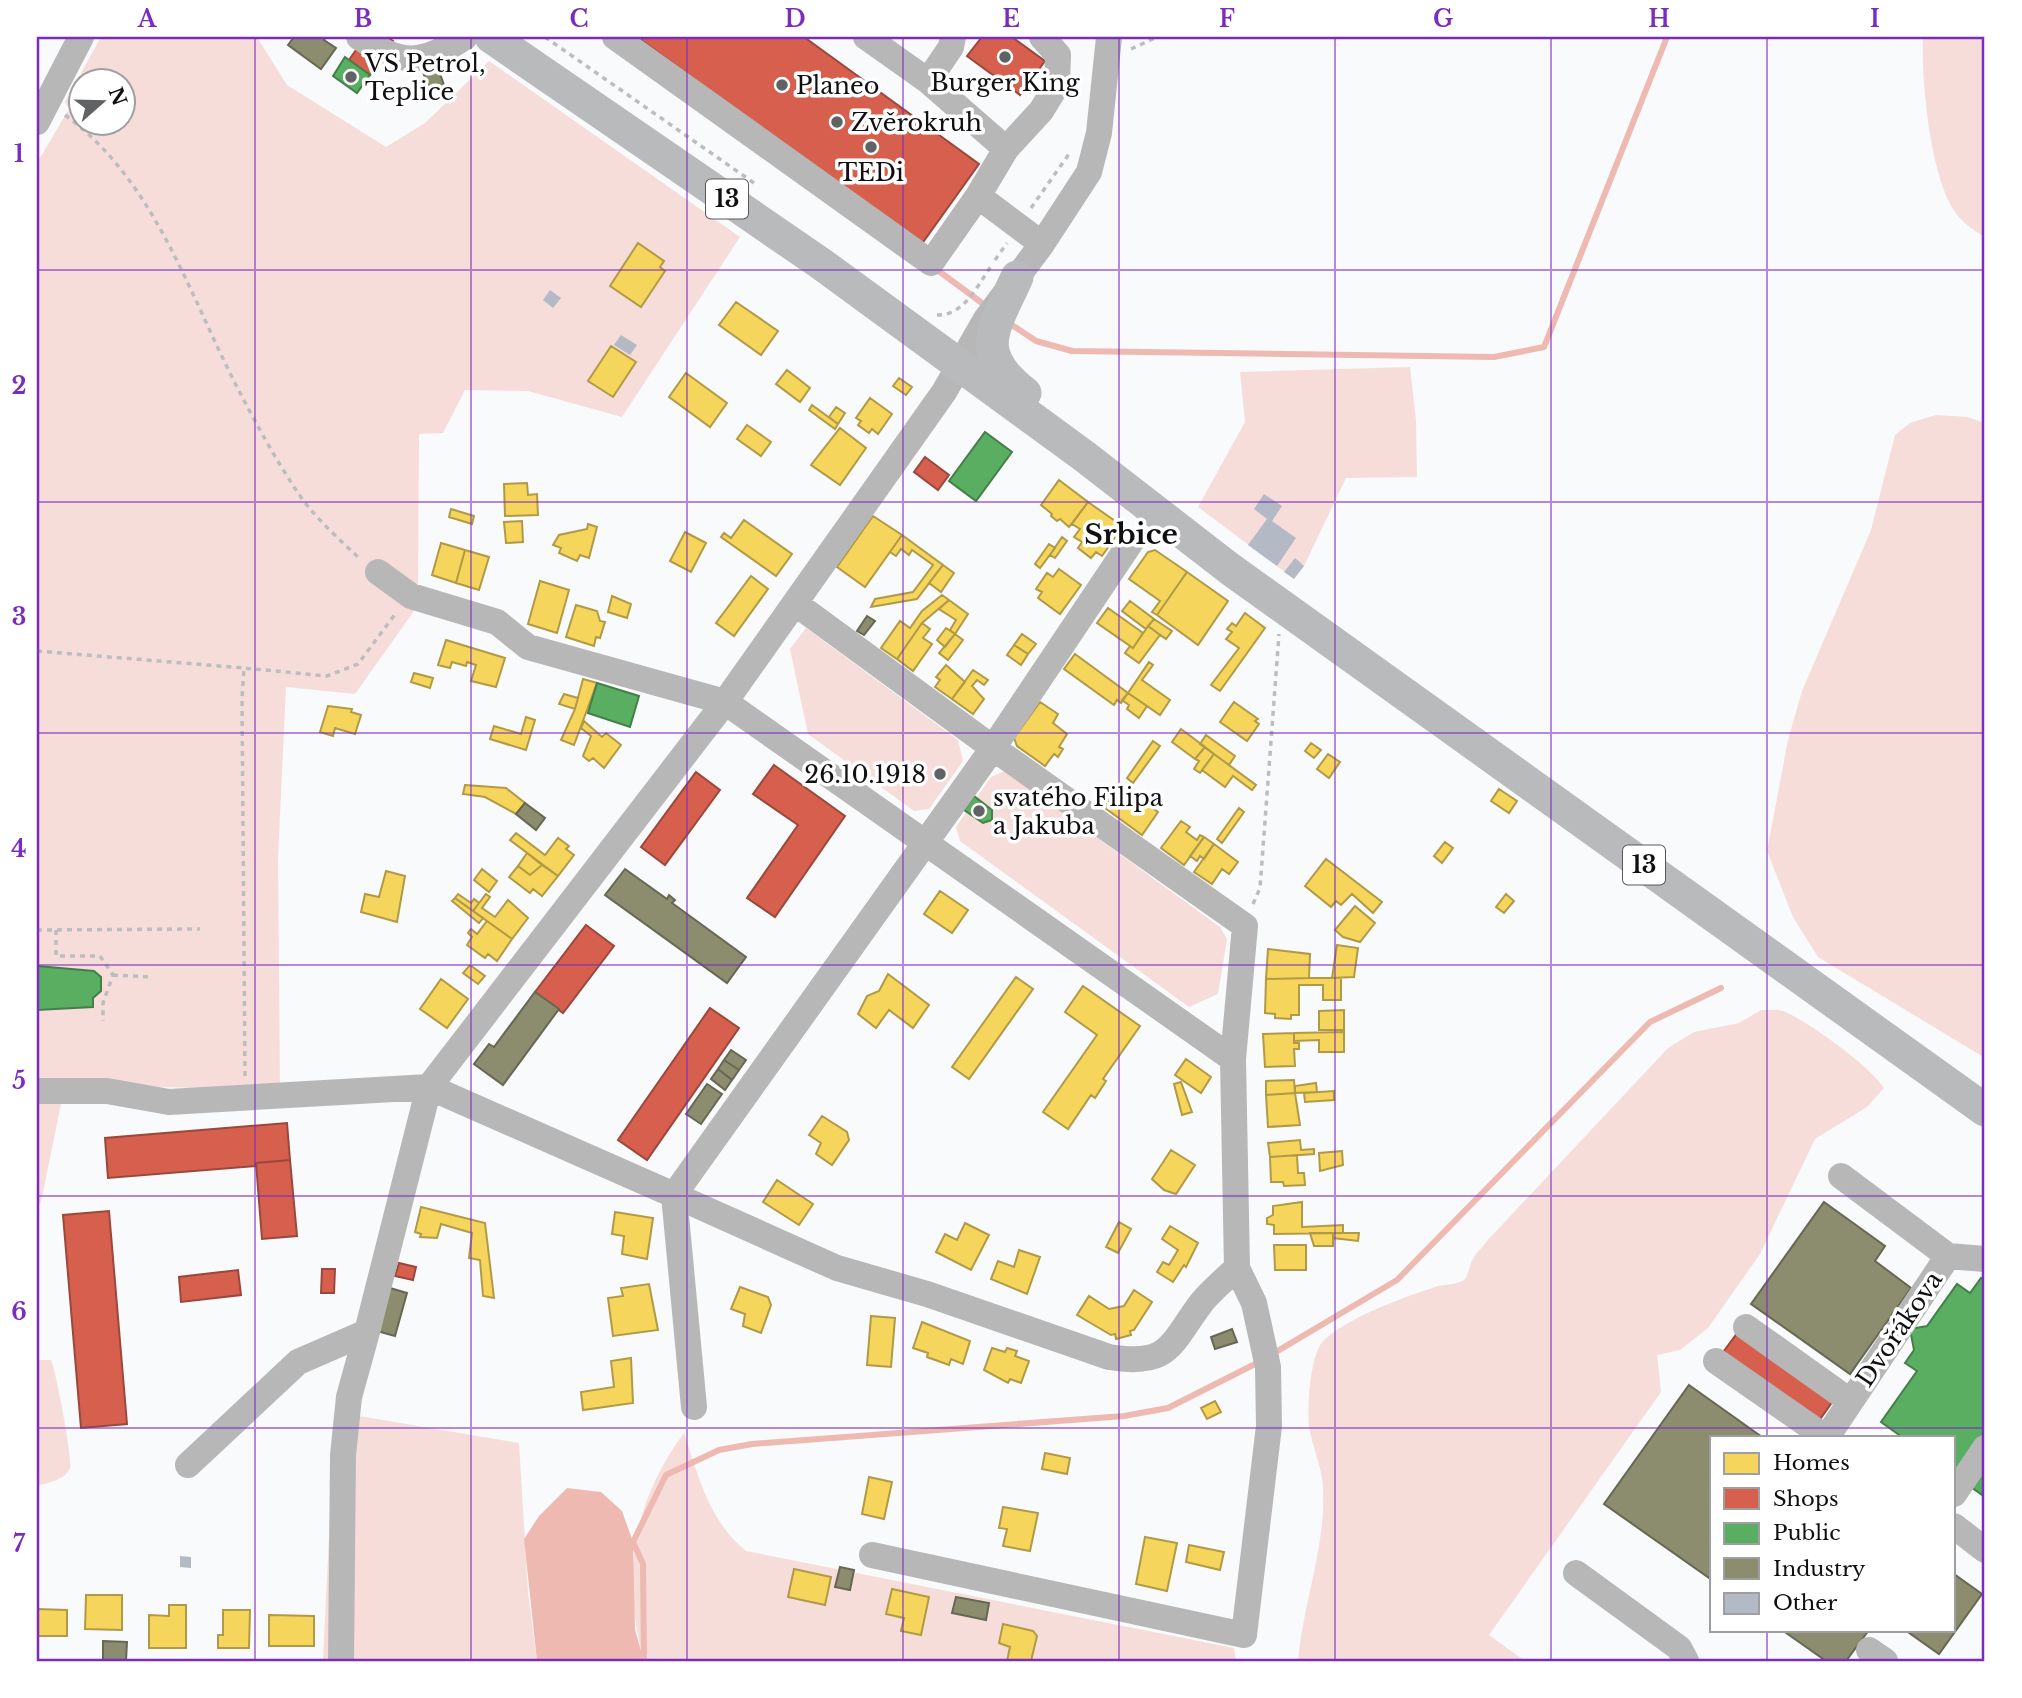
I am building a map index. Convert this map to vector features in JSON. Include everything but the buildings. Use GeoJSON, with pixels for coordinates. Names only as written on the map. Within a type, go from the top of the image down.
{"type":"FeatureCollection","features":[{"type":"Feature","properties":{"kind":"main road","name":"13"},"geometry":{"type":"LineString","coordinates":[[491,37],[820,263],[1285,608],[1985,1110]]}},
{"type":"Feature","properties":{"kind":"main road"},"geometry":{"type":"LineString","coordinates":[[995,296],[991,340],[997,367],[1007,379],[1064,420],[1110,460],[1164,519]]}},
{"type":"Feature","properties":{"kind":"street"},"geometry":{"type":"LineString","coordinates":[[42,112],[81,37]]}},
{"type":"Feature","properties":{"kind":"street"},"geometry":{"type":"LineString","coordinates":[[359,37],[388,56],[406,59],[424,57],[465,37]]}},
{"type":"Feature","properties":{"kind":"street"},"geometry":{"type":"LineString","coordinates":[[615,37],[931,263],[978,196],[1006,149],[1041,111],[1057,85],[1058,55],[1042,37]]}},
{"type":"Feature","properties":{"kind":"street"},"geometry":{"type":"LineString","coordinates":[[866,37],[928,81],[1006,149]]}},
{"type":"Feature","properties":{"kind":"street"},"geometry":{"type":"LineString","coordinates":[[928,81],[951,47],[953,37]]}},
{"type":"Feature","properties":{"kind":"street"},"geometry":{"type":"LineString","coordinates":[[341,1661],[343,1455],[349,1397],[429,1087],[725,702],[796,604],[944,392],[995,296],[1042,244],[1089,172],[1099,132],[1109,37]]}},
{"type":"Feature","properties":{"kind":"street"},"geometry":{"type":"LineString","coordinates":[[978,196],[1042,244]]}},
{"type":"Feature","properties":{"kind":"street"},"geometry":{"type":"LineString","coordinates":[[694,1407],[674,1195],[993,748],[1131,542]]}},
{"type":"Feature","properties":{"kind":"street"},"geometry":{"type":"LineString","coordinates":[[378,572],[411,596],[497,622],[528,647],[725,702],[1233,1059]]}},
{"type":"Feature","properties":{"kind":"street"},"geometry":{"type":"LineString","coordinates":[[796,604],[993,748],[1245,926],[1233,1059],[1237,1268],[1254,1303],[1268,1367],[1269,1426],[1244,1635],[872,1555]]}},
{"type":"Feature","properties":{"kind":"street"},"geometry":{"type":"LineString","coordinates":[[37,1091],[107,1091],[169,1102],[429,1087],[837,1268],[927,1294],[1110,1357],[1136,1362],[1171,1349],[1203,1301],[1237,1268]]}},
{"type":"Feature","properties":{"kind":"street","name":"Dvořákova"},"geometry":{"type":"LineString","coordinates":[[1841,1176],[1948,1256],[1985,1259]]}},
{"type":"Feature","properties":{"kind":"street","name":"Dvořákova"},"geometry":{"type":"LineString","coordinates":[[1827,1436],[1948,1256]]}},
{"type":"Feature","properties":{"kind":"street","name":"Dvořákova"},"geometry":{"type":"LineString","coordinates":[[1746,1327],[1850,1401]]}},
{"type":"Feature","properties":{"kind":"street"},"geometry":{"type":"LineString","coordinates":[[188,1465],[299,1362],[367,1332]]}},
{"type":"Feature","properties":{"kind":"street","name":"Dvořákova"},"geometry":{"type":"LineString","coordinates":[[1716,1361],[1825,1436]]}},
{"type":"Feature","properties":{"kind":"street"},"geometry":{"type":"LineString","coordinates":[[1955,1493],[1985,1448]]}},
{"type":"Feature","properties":{"kind":"street"},"geometry":{"type":"LineString","coordinates":[[1955,1527],[1985,1549]]}},
{"type":"Feature","properties":{"kind":"street"},"geometry":{"type":"LineString","coordinates":[[1576,1573],[1679,1648],[1686,1661]]}},
{"type":"Feature","properties":{"kind":"path"},"geometry":{"type":"LineString","coordinates":[[42,112],[96,142],[139,194],[167,239],[237,388],[299,495],[333,533],[363,562],[378,572]]}},
{"type":"Feature","properties":{"kind":"path"},"geometry":{"type":"LineString","coordinates":[[967,300],[995,296],[1017,227],[1072,150]]}},
{"type":"Feature","properties":{"kind":"path"},"geometry":{"type":"LineString","coordinates":[[37,651],[327,676],[358,664],[411,596]]}},
{"type":"Feature","properties":{"kind":"path"},"geometry":{"type":"LineString","coordinates":[[1245,926],[1260,888],[1277,642],[1285,608]]}},
{"type":"Feature","properties":{"kind":"path"},"geometry":{"type":"LineString","coordinates":[[244,668],[242,712],[246,1098]]}},
{"type":"Feature","properties":{"kind":"path"},"geometry":{"type":"LineString","coordinates":[[37,930],[200,929]]}},
{"type":"Feature","properties":{"kind":"path"},"geometry":{"type":"LineString","coordinates":[[56,930],[56,956],[100,956],[113,975]]}},
{"type":"Feature","properties":{"kind":"path"},"geometry":{"type":"LineString","coordinates":[[113,975],[153,976]]}},
{"type":"Feature","properties":{"kind":"path"},"geometry":{"type":"LineString","coordinates":[[103,1021],[103,1003],[113,975]]}},
{"type":"Feature","properties":{"kind":"shaded area"},"geometry":{"type":"Polygon","coordinates":[[[101,37],[257,37],[287,85],[386,147],[425,123],[489,61],[740,237],[622,417],[528,391],[465,390],[443,433],[419,434],[418,583],[414,611],[355,694],[286,687],[278,858],[280,1090],[37,1084],[37,163],[66,114],[66,136],[136,136],[136,66],[85,66],[101,37]]]}},
{"type":"Feature","properties":{"kind":"shaded area"},"geometry":{"type":"Polygon","coordinates":[[[1923,37],[1985,37],[1985,237],[1967,225],[1956,213],[1938,173],[1926,101],[1923,37]]]}},
{"type":"Feature","properties":{"kind":"shaded area"},"geometry":{"type":"Polygon","coordinates":[[[1410,367],[1416,420],[1417,477],[1346,478],[1304,566],[1294,579],[1198,507],[1245,422],[1240,372],[1410,367]]]}},
{"type":"Feature","properties":{"kind":"shaded area"},"geometry":{"type":"Polygon","coordinates":[[[1936,415],[1967,417],[1985,423],[1985,1058],[1818,957],[1793,917],[1767,851],[1788,740],[1802,691],[1871,530],[1895,435],[1910,423],[1936,415]]]}},
{"type":"Feature","properties":{"kind":"shaded area"},"geometry":{"type":"Polygon","coordinates":[[[806,628],[958,740],[963,761],[929,809],[914,811],[808,734],[790,649],[806,628]]]}},
{"type":"Feature","properties":{"kind":"shaded area"},"geometry":{"type":"Polygon","coordinates":[[[1005,771],[1220,927],[1227,939],[1218,994],[1189,1007],[960,841],[956,827],[991,777],[1005,771]]]}},
{"type":"Feature","properties":{"kind":"shaded area"},"geometry":{"type":"Polygon","coordinates":[[[1761,1010],[1783,1011],[1807,1024],[1866,1068],[1884,1088],[1867,1107],[1815,1139],[1760,1254],[1708,1328],[1680,1350],[1657,1355],[1661,1392],[1489,1635],[1525,1661],[1298,1661],[1323,1510],[1322,1480],[1308,1417],[1313,1367],[1320,1345],[1336,1331],[1378,1308],[1465,1279],[1473,1259],[1486,1242],[1668,1048],[1694,1032],[1739,1023],[1761,1010]]]}},
{"type":"Feature","properties":{"kind":"shaded area"},"geometry":{"type":"Polygon","coordinates":[[[62,1099],[41,1202],[37,1208],[37,1102],[62,1099]]]}},
{"type":"Feature","properties":{"kind":"shaded area"},"geometry":{"type":"Polygon","coordinates":[[[37,1360],[51,1360],[64,1416],[70,1468],[64,1476],[37,1486],[37,1360]]]}},
{"type":"Feature","properties":{"kind":"shaded area"},"geometry":{"type":"Polygon","coordinates":[[[335,1412],[519,1443],[528,1593],[537,1661],[323,1661],[335,1412]]]}},
{"type":"Feature","properties":{"kind":"shaded area"},"geometry":{"type":"Polygon","coordinates":[[[684,1433],[700,1482],[714,1512],[733,1539],[746,1551],[1234,1648],[1236,1661],[644,1661],[633,1600],[636,1542],[642,1514],[653,1486],[666,1459],[684,1433]]]}},
{"type":"Feature","properties":{"kind":"shaded area"},"geometry":{"type":"Polygon","coordinates":[[[567,1488],[601,1492],[622,1511],[633,1542],[635,1630],[644,1661],[537,1661],[524,1539],[539,1516],[567,1488]]]}},
{"type":"Feature","properties":{"kind":"waterway"},"geometry":{"type":"LineString","coordinates":[[1006,321],[1036,341],[1072,351],[1494,357],[1544,347],[1667,37]]}},
{"type":"Feature","properties":{"kind":"waterway"},"geometry":{"type":"LineString","coordinates":[[936,269],[986,306]]}},
{"type":"Feature","properties":{"kind":"waterway"},"geometry":{"type":"LineString","coordinates":[[1271,1355],[1397,1280],[1650,1022],[1721,988]]}},
{"type":"Feature","properties":{"kind":"waterway"},"geometry":{"type":"LineString","coordinates":[[644,1661],[643,1564],[633,1542],[666,1475],[719,1450],[752,1444],[1124,1416],[1168,1408],[1259,1362]]}},
{"type":"Feature","properties":{"kind":"place","name":"Burger King"},"geometry":{"type":"Point","coordinates":[1005,57]}},
{"type":"Feature","properties":{"kind":"place","name":"VS Petrol, Teplice"},"geometry":{"type":"Point","coordinates":[351,77]}},
{"type":"Feature","properties":{"kind":"place","name":"Planeo"},"geometry":{"type":"Point","coordinates":[782,85]}},
{"type":"Feature","properties":{"kind":"place","name":"Zvěrokruh"},"geometry":{"type":"Point","coordinates":[837,122]}},
{"type":"Feature","properties":{"kind":"place","name":"TEDi"},"geometry":{"type":"Point","coordinates":[871,147]}},
{"type":"Feature","properties":{"kind":"place","name":"26.10.1918"},"geometry":{"type":"Point","coordinates":[940,774]}},
{"type":"Feature","properties":{"kind":"place","name":"svatého Filipa a Jakuba"},"geometry":{"type":"Point","coordinates":[979,811]}},
{"type":"Feature","properties":{"kind":"district","name":"Srbice"},"geometry":{"type":"Point","coordinates":[1131,534]}}]}
